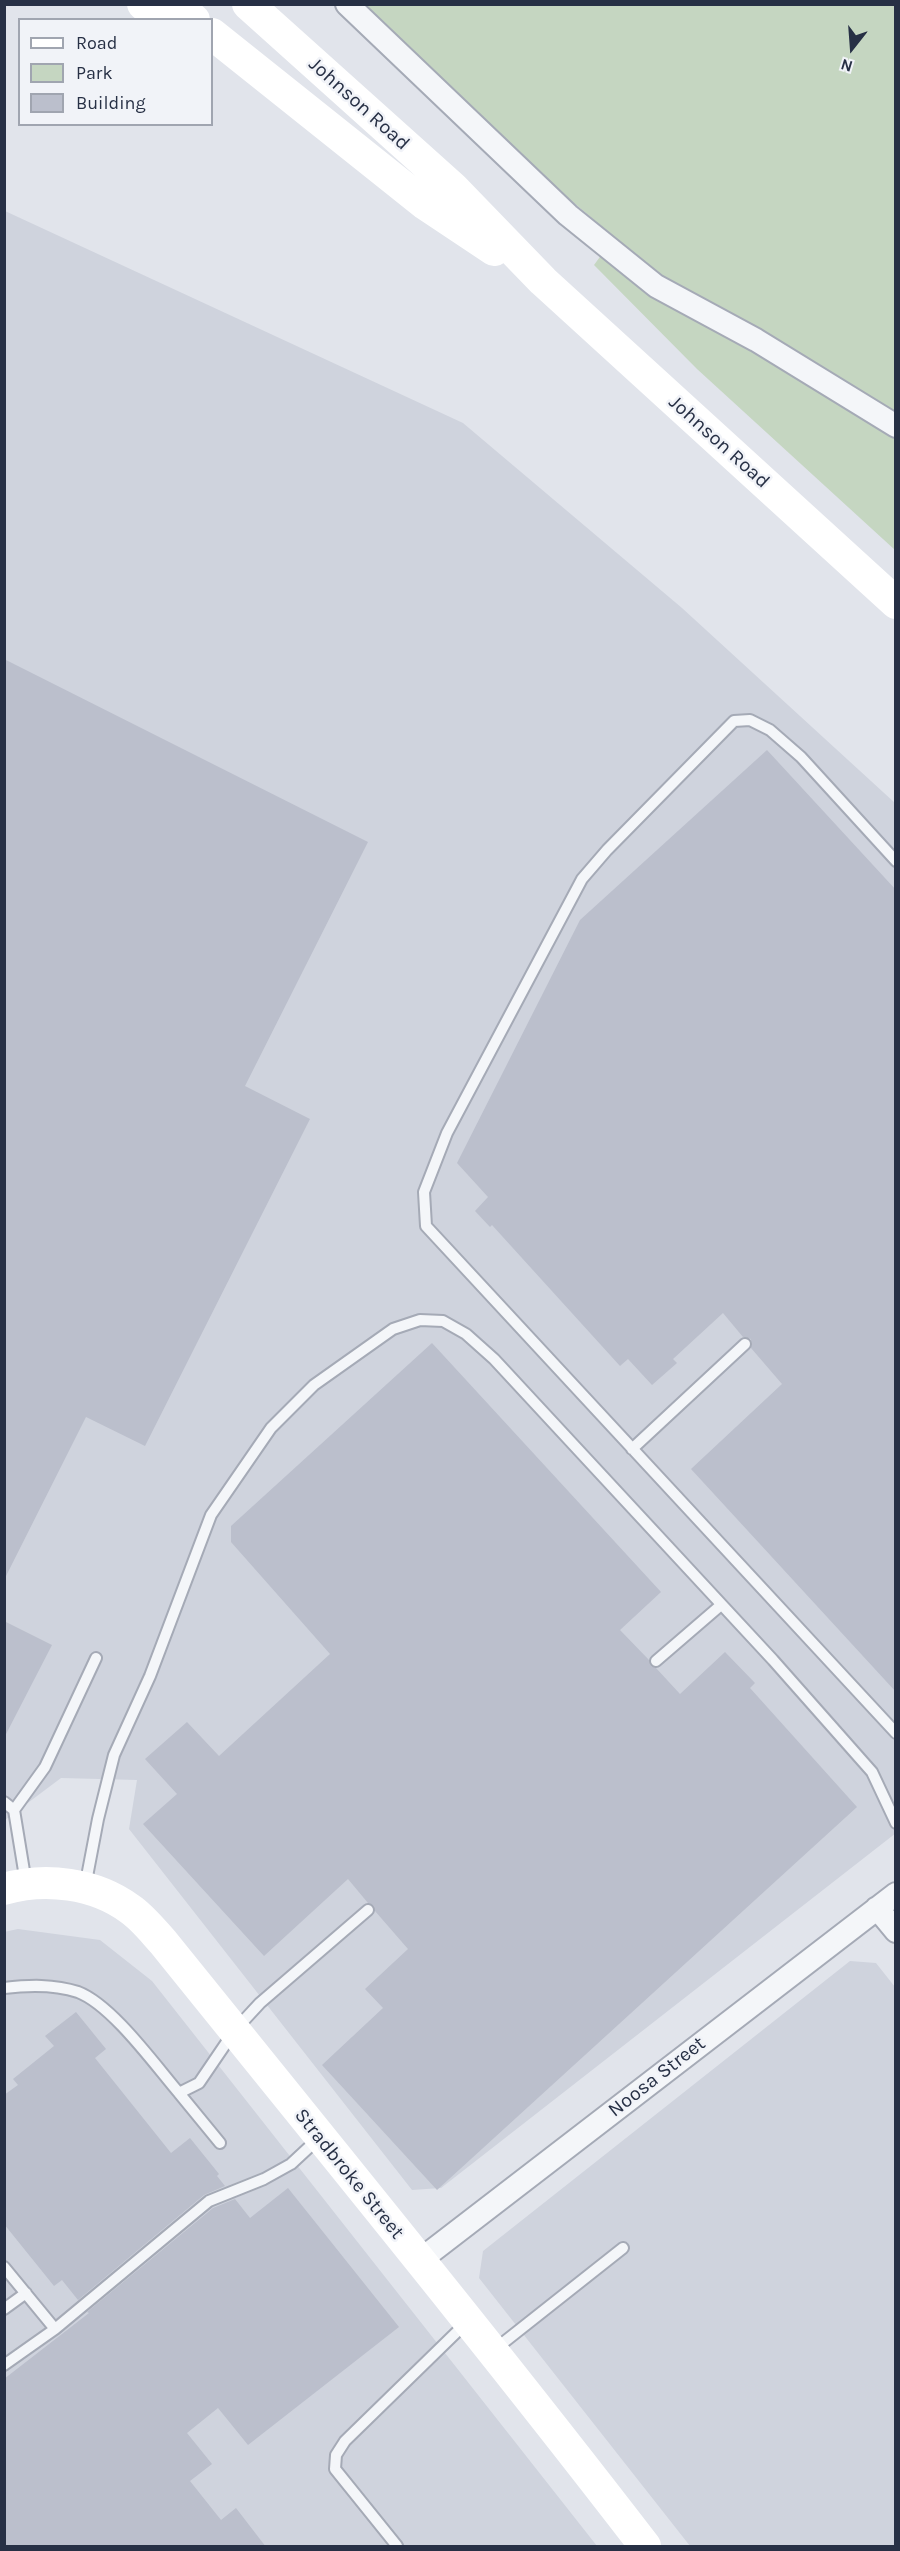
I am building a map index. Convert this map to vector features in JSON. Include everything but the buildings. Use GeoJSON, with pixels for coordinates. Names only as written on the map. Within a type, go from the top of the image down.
{"type":"FeatureCollection","features":[{"type":"Feature","properties":{"kind":"main road"},"geometry":{"type":"LineString","coordinates":[[143,4],[160,18]]}},
{"type":"Feature","properties":{"kind":"main road"},"geometry":{"type":"LineString","coordinates":[[175,4],[192,18]]}},
{"type":"Feature","properties":{"kind":"main road","name":"Johnson Road"},"geometry":{"type":"LineString","coordinates":[[248,4],[453,189],[543,281],[896,603]]}},
{"type":"Feature","properties":{"kind":"main road","name":"Johnson Road"},"geometry":{"type":"LineString","coordinates":[[213,35],[425,204],[543,281]]}},
{"type":"Feature","properties":{"kind":"main road","name":"Johnson Road"},"geometry":{"type":"LineString","coordinates":[[213,59],[240,80],[303,107]]}},
{"type":"Feature","properties":{"kind":"main road","name":"Stradbroke Street"},"geometry":{"type":"LineString","coordinates":[[15,1886],[66,1885],[97,1891],[130,1909],[163,1942],[419,2261],[494,2350],[645,2547]]}},
{"type":"Feature","properties":{"kind":"street"},"geometry":{"type":"LineString","coordinates":[[347,4],[568,215],[656,286],[756,340],[896,426]]}},
{"type":"Feature","properties":{"kind":"street","name":"Noosa Street"},"geometry":{"type":"LineString","coordinates":[[419,2261],[896,1894]]}},
{"type":"Feature","properties":{"kind":"street"},"geometry":{"type":"LineString","coordinates":[[877,1908],[896,1931]]}},
{"type":"Feature","properties":{"kind":"lane"},"geometry":{"type":"LineString","coordinates":[[896,861],[801,757],[778,737],[750,720],[734,721],[607,850],[582,879],[447,1133],[424,1192],[426,1226],[896,1733]]}},
{"type":"Feature","properties":{"kind":"lane"},"geometry":{"type":"LineString","coordinates":[[85,1888],[98,1819],[114,1755],[150,1676],[212,1515],[271,1428],[314,1385],[393,1329],[420,1320],[443,1321],[466,1334],[494,1359],[872,1772],[896,1823]]}},
{"type":"Feature","properties":{"kind":"lane"},"geometry":{"type":"LineString","coordinates":[[632,1449],[745,1344]]}},
{"type":"Feature","properties":{"kind":"lane"},"geometry":{"type":"LineString","coordinates":[[656,1661],[721,1605]]}},
{"type":"Feature","properties":{"kind":"lane"},"geometry":{"type":"LineString","coordinates":[[15,1886],[14,1809],[45,1767],[96,1658]]}},
{"type":"Feature","properties":{"kind":"lane"},"geometry":{"type":"LineString","coordinates":[[4,1802],[14,1809]]}},
{"type":"Feature","properties":{"kind":"lane"},"geometry":{"type":"LineString","coordinates":[[179,2093],[199,2083],[235,2030],[260,2003],[368,1910]]}},
{"type":"Feature","properties":{"kind":"lane"},"geometry":{"type":"LineString","coordinates":[[4,1988],[38,1984],[78,1992],[104,2007],[220,2143]]}},
{"type":"Feature","properties":{"kind":"lane"},"geometry":{"type":"LineString","coordinates":[[4,2365],[55,2329],[209,2201],[291,2164],[320,2137]]}},
{"type":"Feature","properties":{"kind":"lane"},"geometry":{"type":"LineString","coordinates":[[494,2350],[623,2248]]}},
{"type":"Feature","properties":{"kind":"lane"},"geometry":{"type":"LineString","coordinates":[[4,2267],[55,2329]]}},
{"type":"Feature","properties":{"kind":"lane"},"geometry":{"type":"LineString","coordinates":[[4,2309],[26,2293]]}},
{"type":"Feature","properties":{"kind":"lane"},"geometry":{"type":"LineString","coordinates":[[397,2547],[335,2469],[336,2455],[345,2441],[469,2321]]}},
{"type":"Feature","properties":{"kind":"shaded area"},"geometry":{"type":"Polygon","coordinates":[[[5,211],[463,423],[682,608],[895,803],[896,1833],[441,2188],[412,2190],[129,1829],[137,1780],[61,1778],[5,1820],[5,211]]]}},
{"type":"Feature","properties":{"kind":"shaded area"},"geometry":{"type":"Polygon","coordinates":[[[18,1929],[100,1940],[152,1981],[597,2546],[5,2546],[4,1932],[18,1929]]]}},
{"type":"Feature","properties":{"kind":"shaded area"},"geometry":{"type":"Polygon","coordinates":[[[850,1961],[876,1963],[895,1987],[895,2546],[690,2546],[479,2278],[483,2251],[850,1961]]]}},
{"type":"Feature","properties":{"kind":"green space"},"geometry":{"type":"Polygon","coordinates":[[[359,5],[895,5],[895,550],[697,369],[594,265],[613,239],[593,219],[516,154],[359,5]]]}}]}
